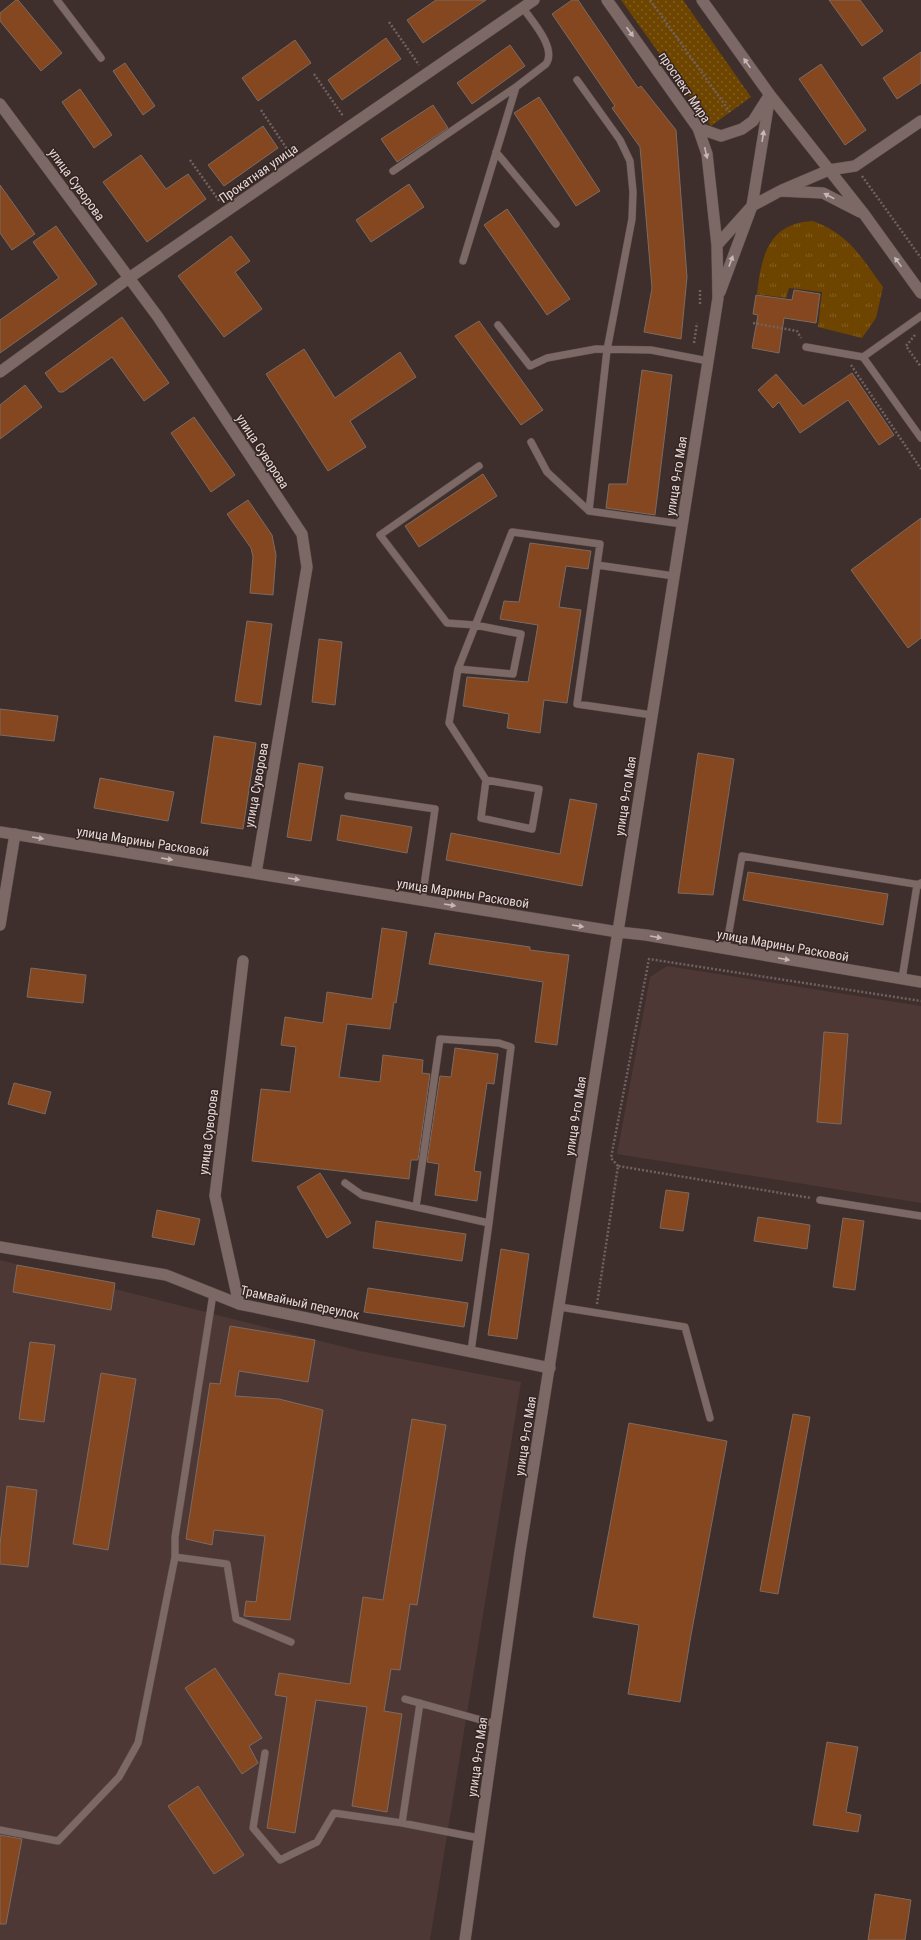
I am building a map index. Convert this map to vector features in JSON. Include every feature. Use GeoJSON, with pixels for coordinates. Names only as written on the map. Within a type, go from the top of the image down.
{"type":"FeatureCollection","features":[{"type":"Feature","properties":{"kind":"street","name":"Прокатная улица"},"geometry":{"type":"LineString","coordinates":[[0,372],[129,278],[534,0]]}},
{"type":"Feature","properties":{"kind":"street","name":"проспект Мира"},"geometry":{"type":"LineString","coordinates":[[607,0],[698,128],[707,154],[717,245],[718,298]]}},
{"type":"Feature","properties":{"kind":"street"},"geometry":{"type":"LineString","coordinates":[[702,0],[770,95],[864,214],[921,293]]}},
{"type":"Feature","properties":{"kind":"street"},"geometry":{"type":"LineString","coordinates":[[698,128],[721,136],[742,129],[753,121],[770,95]]}},
{"type":"Feature","properties":{"kind":"street"},"geometry":{"type":"LineString","coordinates":[[718,298],[752,206],[770,95]]}},
{"type":"Feature","properties":{"kind":"street","name":"улица Суворова"},"geometry":{"type":"LineString","coordinates":[[0,104],[158,317],[302,534],[307,567],[256,873]]}},
{"type":"Feature","properties":{"kind":"street"},"geometry":{"type":"LineString","coordinates":[[717,245],[752,206],[780,191],[829,170],[855,166],[921,122]]}},
{"type":"Feature","properties":{"kind":"street"},"geometry":{"type":"LineString","coordinates":[[780,191],[823,193],[864,214]]}},
{"type":"Feature","properties":{"kind":"street","name":"улица 9-го Мая"},"geometry":{"type":"LineString","coordinates":[[464,1940],[520,1552],[560,1307],[718,298]]}},
{"type":"Feature","properties":{"kind":"street","name":"улица Марины Расковой"},"geometry":{"type":"LineString","coordinates":[[0,832],[618,932],[646,935],[726,950],[921,982]]}},
{"type":"Feature","properties":{"kind":"street"},"geometry":{"type":"LineString","coordinates":[[0,925],[15,834]]}},
{"type":"Feature","properties":{"kind":"street","name":"улица Суворова"},"geometry":{"type":"LineString","coordinates":[[239,1304],[215,1196],[243,961]]}},
{"type":"Feature","properties":{"kind":"street","name":"Трамвайный переулок"},"geometry":{"type":"LineString","coordinates":[[0,1247],[166,1275],[239,1304],[550,1368]]}},
{"type":"Feature","properties":{"kind":"lane"},"geometry":{"type":"LineString","coordinates":[[57,0],[101,58]]}},
{"type":"Feature","properties":{"kind":"lane"},"geometry":{"type":"LineString","coordinates":[[393,171],[516,87],[549,59],[549,48],[545,39],[523,8]]}},
{"type":"Feature","properties":{"kind":"lane"},"geometry":{"type":"LineString","coordinates":[[577,80],[620,140],[630,161],[632,192],[632,219],[607,350],[589,511]]}},
{"type":"Feature","properties":{"kind":"lane"},"geometry":{"type":"LineString","coordinates":[[463,261],[516,87]]}},
{"type":"Feature","properties":{"kind":"lane"},"geometry":{"type":"LineString","coordinates":[[496,152],[556,224]]}},
{"type":"Feature","properties":{"kind":"lane"},"geometry":{"type":"LineString","coordinates":[[806,347],[863,357],[921,316]]}},
{"type":"Feature","properties":{"kind":"lane"},"geometry":{"type":"LineString","coordinates":[[498,325],[530,366],[547,358],[596,349],[651,350],[708,361]]}},
{"type":"Feature","properties":{"kind":"lane"},"geometry":{"type":"LineString","coordinates":[[863,357],[921,438]]}},
{"type":"Feature","properties":{"kind":"lane"},"geometry":{"type":"LineString","coordinates":[[531,442],[547,472],[589,511],[682,524]]}},
{"type":"Feature","properties":{"kind":"lane"},"geometry":{"type":"LineString","coordinates":[[458,669],[513,674],[521,634],[475,625],[447,623],[380,535],[479,466]]}},
{"type":"Feature","properties":{"kind":"lane"},"geometry":{"type":"LineString","coordinates":[[486,780],[539,789],[532,829],[480,818],[486,780],[449,723],[458,669],[512,532],[600,544],[577,704],[652,715]]}},
{"type":"Feature","properties":{"kind":"lane"},"geometry":{"type":"LineString","coordinates":[[597,565],[674,576]]}},
{"type":"Feature","properties":{"kind":"lane"},"geometry":{"type":"LineString","coordinates":[[348,796],[435,809],[422,900]]}},
{"type":"Feature","properties":{"kind":"lane"},"geometry":{"type":"LineString","coordinates":[[726,950],[742,856],[920,884],[902,979]]}},
{"type":"Feature","properties":{"kind":"lane"},"geometry":{"type":"LineString","coordinates":[[416,1207],[440,1039],[499,1043],[511,1047],[471,1351]]}},
{"type":"Feature","properties":{"kind":"lane"},"geometry":{"type":"LineString","coordinates":[[345,1183],[362,1195],[489,1223]]}},
{"type":"Feature","properties":{"kind":"lane"},"geometry":{"type":"LineString","coordinates":[[820,1200],[921,1216]]}},
{"type":"Feature","properties":{"kind":"lane"},"geometry":{"type":"LineString","coordinates":[[0,1830],[58,1841],[119,1777],[138,1743],[175,1557],[175,1537],[213,1294]]}},
{"type":"Feature","properties":{"kind":"lane"},"geometry":{"type":"LineString","coordinates":[[560,1307],[685,1327],[710,1418]]}},
{"type":"Feature","properties":{"kind":"lane"},"geometry":{"type":"LineString","coordinates":[[175,1557],[227,1564],[236,1619],[291,1642]]}},
{"type":"Feature","properties":{"kind":"lane"},"geometry":{"type":"LineString","coordinates":[[405,1699],[496,1724]]}},
{"type":"Feature","properties":{"kind":"lane"},"geometry":{"type":"LineString","coordinates":[[402,1823],[420,1703]]}},
{"type":"Feature","properties":{"kind":"lane"},"geometry":{"type":"LineString","coordinates":[[265,1753],[253,1828],[280,1860],[317,1842],[334,1813],[402,1823],[479,1838]]}},
{"type":"Feature","properties":{"kind":"path"},"geometry":{"type":"LineString","coordinates":[[650,0],[730,112]]}},
{"type":"Feature","properties":{"kind":"path"},"geometry":{"type":"LineString","coordinates":[[389,22],[421,67],[414,71]]}},
{"type":"Feature","properties":{"kind":"path"},"geometry":{"type":"LineString","coordinates":[[314,74],[344,118]]}},
{"type":"Feature","properties":{"kind":"path"},"geometry":{"type":"LineString","coordinates":[[261,110],[291,155],[286,158]]}},
{"type":"Feature","properties":{"kind":"path"},"geometry":{"type":"LineString","coordinates":[[190,160],[220,202]]}},
{"type":"Feature","properties":{"kind":"path"},"geometry":{"type":"LineString","coordinates":[[855,166],[921,258]]}},
{"type":"Feature","properties":{"kind":"path"},"geometry":{"type":"LineString","coordinates":[[214,206],[226,198]]}},
{"type":"Feature","properties":{"kind":"path"},"geometry":{"type":"LineString","coordinates":[[700,290],[700,306]]}},
{"type":"Feature","properties":{"kind":"path"},"geometry":{"type":"LineString","coordinates":[[694,343],[697,323]]}},
{"type":"Feature","properties":{"kind":"path"},"geometry":{"type":"LineString","coordinates":[[753,323],[797,331],[806,347]]}},
{"type":"Feature","properties":{"kind":"path"},"geometry":{"type":"LineString","coordinates":[[916,334],[906,346],[921,367]]}},
{"type":"Feature","properties":{"kind":"path"},"geometry":{"type":"LineString","coordinates":[[844,354],[921,469]]}},
{"type":"Feature","properties":{"kind":"path"},"geometry":{"type":"LineString","coordinates":[[820,1200],[618,1166],[611,1158],[649,959],[921,1001]]}},
{"type":"Feature","properties":{"kind":"path"},"geometry":{"type":"LineString","coordinates":[[596,1313],[618,1166]]}},
{"type":"Feature","properties":{"kind":"shaded area"},"geometry":{"type":"Polygon","coordinates":[[[667,966],[921,1006],[921,1203],[617,1154],[650,977],[667,966]]]}},
{"type":"Feature","properties":{"kind":"shaded area"},"geometry":{"type":"Polygon","coordinates":[[[0,1260],[360,1351],[521,1382],[430,1940],[0,1940],[0,1260]]]}},
{"type":"Feature","properties":{"kind":"green space"},"geometry":{"type":"Polygon","coordinates":[[[621,0],[683,0],[751,97],[711,126],[621,0]]]}},
{"type":"Feature","properties":{"kind":"green space"},"geometry":{"type":"Polygon","coordinates":[[[813,221],[825,226],[845,240],[861,256],[883,287],[876,318],[862,338],[818,327],[822,292],[789,288],[786,298],[757,294],[761,267],[770,244],[777,235],[786,228],[798,223],[813,221]]]}},
{"type":"Feature","properties":{"kind":"building"},"geometry":{"type":"Polygon","coordinates":[[[18,0],[62,53],[41,71],[0,21],[0,13],[18,0]]]}},
{"type":"Feature","properties":{"kind":"building"},"geometry":{"type":"Polygon","coordinates":[[[436,0],[486,0],[423,43],[407,20],[436,0]]]}},
{"type":"Feature","properties":{"kind":"building"},"geometry":{"type":"Polygon","coordinates":[[[572,0],[578,0],[638,88],[641,86],[676,130],[687,277],[681,339],[644,332],[652,288],[640,147],[612,108],[615,106],[552,14],[572,0]]]}},
{"type":"Feature","properties":{"kind":"building"},"geometry":{"type":"Polygon","coordinates":[[[829,0],[860,0],[883,31],[862,46],[829,0]]]}},
{"type":"Feature","properties":{"kind":"building"},"geometry":{"type":"Polygon","coordinates":[[[386,38],[401,59],[342,100],[328,80],[386,38]]]}},
{"type":"Feature","properties":{"kind":"building"},"geometry":{"type":"Polygon","coordinates":[[[295,40],[311,63],[258,101],[242,78],[295,40]]]}},
{"type":"Feature","properties":{"kind":"building"},"geometry":{"type":"Polygon","coordinates":[[[510,45],[525,66],[472,104],[457,83],[510,45]]]}},
{"type":"Feature","properties":{"kind":"building"},"geometry":{"type":"Polygon","coordinates":[[[921,52],[921,83],[897,99],[883,78],[921,52]]]}},
{"type":"Feature","properties":{"kind":"building"},"geometry":{"type":"Polygon","coordinates":[[[125,63],[155,106],[143,115],[113,71],[125,63]]]}},
{"type":"Feature","properties":{"kind":"building"},"geometry":{"type":"Polygon","coordinates":[[[821,64],[866,130],[845,145],[799,79],[821,64]]]}},
{"type":"Feature","properties":{"kind":"building"},"geometry":{"type":"Polygon","coordinates":[[[80,89],[112,135],[94,148],[62,102],[80,89]]]}},
{"type":"Feature","properties":{"kind":"building"},"geometry":{"type":"Polygon","coordinates":[[[539,97],[600,191],[576,206],[514,113],[539,97]]]}},
{"type":"Feature","properties":{"kind":"building"},"geometry":{"type":"Polygon","coordinates":[[[433,105],[448,128],[397,162],[381,139],[433,105]]]}},
{"type":"Feature","properties":{"kind":"building"},"geometry":{"type":"Polygon","coordinates":[[[263,126],[278,148],[224,186],[208,165],[263,126]]]}},
{"type":"Feature","properties":{"kind":"building"},"geometry":{"type":"Polygon","coordinates":[[[141,155],[166,189],[188,174],[206,199],[147,242],[103,182],[141,155]]]}},
{"type":"Feature","properties":{"kind":"building"},"geometry":{"type":"Polygon","coordinates":[[[409,184],[424,207],[371,242],[356,220],[409,184]]]}},
{"type":"Feature","properties":{"kind":"building"},"geometry":{"type":"Polygon","coordinates":[[[0,185],[35,234],[12,250],[0,233],[0,185]]]}},
{"type":"Feature","properties":{"kind":"building"},"geometry":{"type":"Polygon","coordinates":[[[507,209],[570,299],[547,315],[484,225],[507,209]]]}},
{"type":"Feature","properties":{"kind":"building"},"geometry":{"type":"Polygon","coordinates":[[[56,226],[97,284],[0,353],[0,320],[59,278],[33,242],[56,226]]]}},
{"type":"Feature","properties":{"kind":"building"},"geometry":{"type":"Polygon","coordinates":[[[231,236],[250,261],[235,272],[262,309],[224,337],[178,276],[231,236]]]}},
{"type":"Feature","properties":{"kind":"building"},"geometry":{"type":"Polygon","coordinates":[[[794,290],[820,294],[816,323],[784,318],[779,353],[752,348],[758,315],[753,314],[756,295],[792,300],[794,290]]]}},
{"type":"Feature","properties":{"kind":"building"},"geometry":{"type":"Polygon","coordinates":[[[122,317],[169,383],[144,401],[112,357],[63,392],[59,392],[45,373],[122,317]]]}},
{"type":"Feature","properties":{"kind":"building"},"geometry":{"type":"Polygon","coordinates":[[[479,321],[543,410],[521,425],[455,336],[479,321]]]}},
{"type":"Feature","properties":{"kind":"building"},"geometry":{"type":"Polygon","coordinates":[[[304,349],[335,398],[400,352],[416,377],[350,421],[366,447],[328,471],[266,374],[304,349]]]}},
{"type":"Feature","properties":{"kind":"building"},"geometry":{"type":"Polygon","coordinates":[[[642,370],[672,375],[655,515],[606,508],[609,484],[627,484],[642,370]]]}},
{"type":"Feature","properties":{"kind":"building"},"geometry":{"type":"Polygon","coordinates":[[[852,373],[894,435],[879,445],[848,400],[800,433],[779,402],[773,408],[758,390],[776,374],[803,406],[852,373]]]}},
{"type":"Feature","properties":{"kind":"building"},"geometry":{"type":"Polygon","coordinates":[[[25,385],[42,407],[0,439],[0,405],[25,385]]]}},
{"type":"Feature","properties":{"kind":"building"},"geometry":{"type":"Polygon","coordinates":[[[194,417],[235,475],[211,492],[171,433],[194,417]]]}},
{"type":"Feature","properties":{"kind":"building"},"geometry":{"type":"Polygon","coordinates":[[[483,474],[497,496],[419,547],[405,526],[483,474]]]}},
{"type":"Feature","properties":{"kind":"building"},"geometry":{"type":"Polygon","coordinates":[[[248,500],[272,535],[276,555],[273,595],[250,593],[253,557],[251,548],[227,514],[248,500]]]}},
{"type":"Feature","properties":{"kind":"building"},"geometry":{"type":"Polygon","coordinates":[[[921,518],[921,638],[908,648],[851,570],[921,518]]]}},
{"type":"Feature","properties":{"kind":"building"},"geometry":{"type":"Polygon","coordinates":[[[530,543],[591,551],[588,569],[566,566],[559,607],[581,610],[567,703],[544,700],[540,733],[507,728],[509,714],[463,706],[467,677],[528,682],[538,625],[500,619],[504,601],[519,602],[530,543]]]}},
{"type":"Feature","properties":{"kind":"building"},"geometry":{"type":"Polygon","coordinates":[[[247,621],[272,624],[261,705],[235,701],[247,621]]]}},
{"type":"Feature","properties":{"kind":"building"},"geometry":{"type":"Polygon","coordinates":[[[319,639],[342,642],[335,705],[312,702],[319,639]]]}},
{"type":"Feature","properties":{"kind":"building"},"geometry":{"type":"Polygon","coordinates":[[[0,709],[58,716],[54,741],[0,735],[0,709]]]}},
{"type":"Feature","properties":{"kind":"building"},"geometry":{"type":"Polygon","coordinates":[[[214,736],[256,743],[243,829],[201,823],[214,736]]]}},
{"type":"Feature","properties":{"kind":"building"},"geometry":{"type":"Polygon","coordinates":[[[698,753],[734,759],[713,895],[678,893],[698,753]]]}},
{"type":"Feature","properties":{"kind":"building"},"geometry":{"type":"Polygon","coordinates":[[[299,763],[323,767],[311,841],[287,837],[299,763]]]}},
{"type":"Feature","properties":{"kind":"building"},"geometry":{"type":"Polygon","coordinates":[[[100,778],[174,792],[168,821],[94,808],[100,778]]]}},
{"type":"Feature","properties":{"kind":"building"},"geometry":{"type":"Polygon","coordinates":[[[570,799],[597,804],[582,886],[446,860],[451,833],[560,854],[570,799]]]}},
{"type":"Feature","properties":{"kind":"building"},"geometry":{"type":"Polygon","coordinates":[[[341,815],[412,827],[407,853],[337,840],[341,815]]]}},
{"type":"Feature","properties":{"kind":"building"},"geometry":{"type":"Polygon","coordinates":[[[748,872],[888,894],[883,925],[743,900],[748,872]]]}},
{"type":"Feature","properties":{"kind":"building"},"geometry":{"type":"Polygon","coordinates":[[[382,928],[407,932],[396,1003],[394,1002],[390,1029],[347,1024],[339,1077],[380,1082],[383,1055],[423,1060],[422,1073],[430,1074],[418,1160],[411,1160],[409,1179],[252,1161],[261,1089],[290,1092],[296,1047],[281,1045],[285,1017],[323,1023],[327,992],[372,999],[382,928]]]}},
{"type":"Feature","properties":{"kind":"building"},"geometry":{"type":"Polygon","coordinates":[[[435,933],[530,947],[530,950],[569,955],[557,1045],[535,1042],[543,982],[429,964],[435,933]]]}},
{"type":"Feature","properties":{"kind":"building"},"geometry":{"type":"Polygon","coordinates":[[[31,968],[86,975],[83,1003],[27,997],[31,968]]]}},
{"type":"Feature","properties":{"kind":"building"},"geometry":{"type":"Polygon","coordinates":[[[824,1032],[848,1034],[841,1124],[817,1122],[824,1032]]]}},
{"type":"Feature","properties":{"kind":"building"},"geometry":{"type":"Polygon","coordinates":[[[455,1048],[498,1054],[494,1084],[487,1083],[474,1171],[481,1172],[477,1201],[435,1195],[439,1164],[427,1162],[440,1076],[451,1077],[455,1048]]]}},
{"type":"Feature","properties":{"kind":"building"},"geometry":{"type":"Polygon","coordinates":[[[14,1083],[51,1092],[45,1114],[8,1104],[14,1083]]]}},
{"type":"Feature","properties":{"kind":"building"},"geometry":{"type":"Polygon","coordinates":[[[320,1173],[351,1223],[327,1238],[297,1187],[320,1173]]]}},
{"type":"Feature","properties":{"kind":"building"},"geometry":{"type":"Polygon","coordinates":[[[666,1190],[689,1193],[683,1231],[660,1228],[666,1190]]]}},
{"type":"Feature","properties":{"kind":"building"},"geometry":{"type":"Polygon","coordinates":[[[157,1210],[200,1219],[194,1245],[152,1237],[157,1210]]]}},
{"type":"Feature","properties":{"kind":"building"},"geometry":{"type":"Polygon","coordinates":[[[758,1217],[810,1225],[807,1249],[754,1241],[758,1217]]]}},
{"type":"Feature","properties":{"kind":"building"},"geometry":{"type":"Polygon","coordinates":[[[843,1218],[864,1221],[855,1290],[833,1287],[843,1218]]]}},
{"type":"Feature","properties":{"kind":"building"},"geometry":{"type":"Polygon","coordinates":[[[376,1221],[466,1234],[462,1261],[373,1248],[376,1221]]]}},
{"type":"Feature","properties":{"kind":"building"},"geometry":{"type":"Polygon","coordinates":[[[501,1249],[529,1254],[517,1339],[488,1335],[501,1249]]]}},
{"type":"Feature","properties":{"kind":"building"},"geometry":{"type":"Polygon","coordinates":[[[17,1265],[115,1283],[111,1310],[13,1292],[17,1265]]]}},
{"type":"Feature","properties":{"kind":"building"},"geometry":{"type":"Polygon","coordinates":[[[368,1288],[468,1303],[464,1327],[364,1312],[368,1288]]]}},
{"type":"Feature","properties":{"kind":"building"},"geometry":{"type":"Polygon","coordinates":[[[230,1326],[315,1340],[308,1382],[239,1371],[235,1396],[279,1399],[323,1410],[290,1620],[244,1616],[246,1601],[256,1602],[265,1536],[214,1530],[212,1545],[186,1539],[210,1383],[220,1384],[230,1326]]]}},
{"type":"Feature","properties":{"kind":"building"},"geometry":{"type":"Polygon","coordinates":[[[30,1342],[55,1345],[44,1422],[19,1419],[30,1342]]]}},
{"type":"Feature","properties":{"kind":"building"},"geometry":{"type":"Polygon","coordinates":[[[101,1373],[136,1379],[108,1550],[73,1544],[101,1373]]]}},
{"type":"Feature","properties":{"kind":"building"},"geometry":{"type":"Polygon","coordinates":[[[793,1414],[810,1417],[778,1594],[760,1591],[793,1414]]]}},
{"type":"Feature","properties":{"kind":"building"},"geometry":{"type":"Polygon","coordinates":[[[412,1419],[446,1425],[417,1605],[410,1604],[400,1670],[391,1669],[384,1711],[402,1714],[387,1812],[352,1806],[367,1707],[316,1700],[295,1833],[267,1828],[287,1697],[275,1695],[279,1673],[350,1684],[363,1597],[383,1600],[412,1419]]]}},
{"type":"Feature","properties":{"kind":"building"},"geometry":{"type":"Polygon","coordinates":[[[629,1423],[727,1441],[680,1702],[628,1694],[639,1625],[593,1617],[629,1423]]]}},
{"type":"Feature","properties":{"kind":"building"},"geometry":{"type":"Polygon","coordinates":[[[7,1486],[37,1490],[28,1567],[0,1564],[0,1544],[7,1486]]]}},
{"type":"Feature","properties":{"kind":"building"},"geometry":{"type":"Polygon","coordinates":[[[215,1668],[262,1738],[249,1746],[258,1763],[242,1774],[185,1688],[215,1668]]]}},
{"type":"Feature","properties":{"kind":"building"},"geometry":{"type":"Polygon","coordinates":[[[827,1742],[858,1747],[846,1812],[861,1815],[858,1832],[813,1825],[827,1742]]]}},
{"type":"Feature","properties":{"kind":"building"},"geometry":{"type":"Polygon","coordinates":[[[198,1786],[244,1855],[214,1874],[168,1806],[198,1786]]]}},
{"type":"Feature","properties":{"kind":"building"},"geometry":{"type":"Polygon","coordinates":[[[0,1835],[22,1839],[6,1924],[0,1924],[0,1835]]]}},
{"type":"Feature","properties":{"kind":"building"},"geometry":{"type":"Polygon","coordinates":[[[875,1894],[911,1900],[905,1940],[868,1940],[875,1894]]]}}]}
